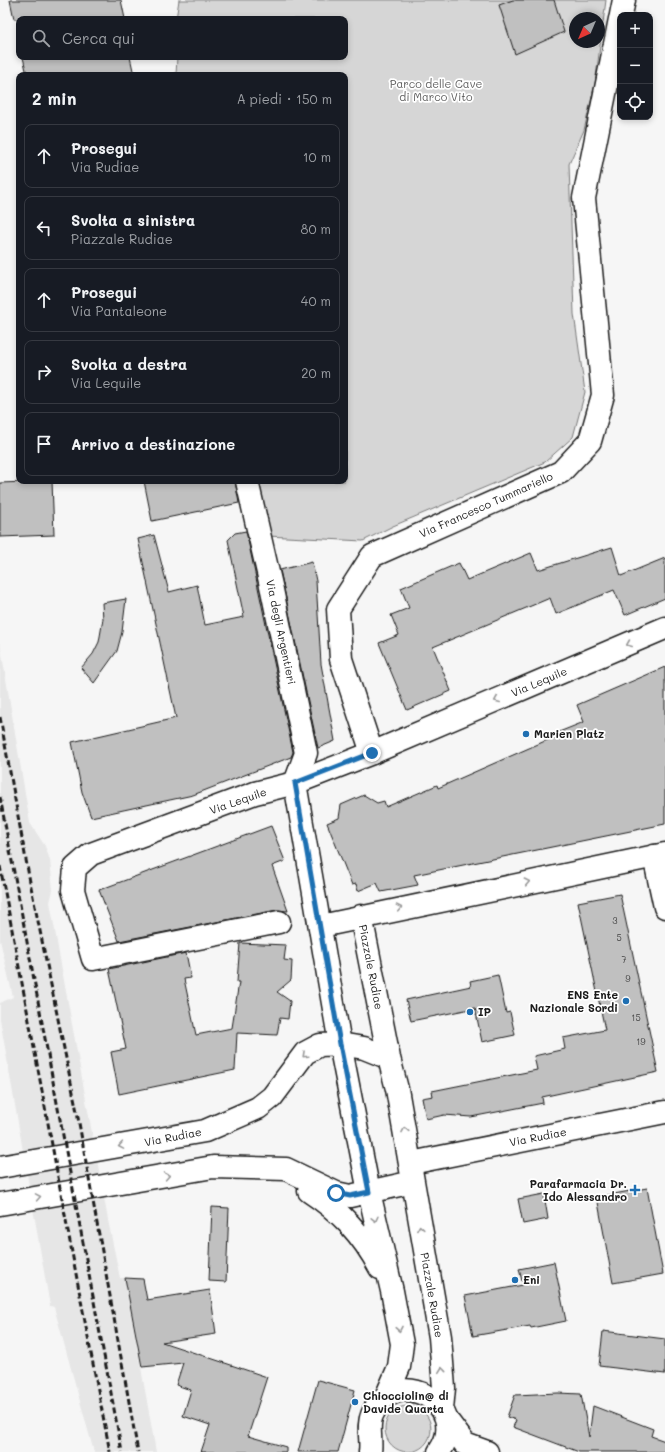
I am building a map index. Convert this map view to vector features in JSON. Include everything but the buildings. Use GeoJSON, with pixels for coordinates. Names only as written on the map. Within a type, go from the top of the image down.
{"type":"FeatureCollection","features":[{"type":"Feature","properties":{"kind":"main road"},"geometry":{"type":"LineString","coordinates":[[622,12],[624,0]]}},
{"type":"Feature","properties":{"kind":"main road","name":"Via Francesco Tummariello"},"geometry":{"type":"LineString","coordinates":[[372,753],[341,659],[338,609],[372,556],[562,472],[590,441],[603,395],[584,198],[617,34]]}},
{"type":"Feature","properties":{"kind":"main road","name":"Via degli Argentieri"},"geometry":{"type":"LineString","coordinates":[[249,484],[306,753],[295,783]]}},
{"type":"Feature","properties":{"kind":"main road","name":"Via Lequile"},"geometry":{"type":"LineString","coordinates":[[279,922],[93,959],[73,890],[75,868],[91,854],[255,793],[295,783],[372,753],[665,628]]}},
{"type":"Feature","properties":{"kind":"main road"},"geometry":{"type":"LineString","coordinates":[[295,783],[321,926],[340,1044],[369,1192],[392,1291],[402,1344],[399,1367],[386,1396],[377,1405],[371,1417],[369,1429],[373,1449]]}},
{"type":"Feature","properties":{"kind":"main road"},"geometry":{"type":"LineString","coordinates":[[361,916],[660,855],[665,907]]}},
{"type":"Feature","properties":{"kind":"main road","name":"Piazzale Rudiae"},"geometry":{"type":"LineString","coordinates":[[321,926],[361,916],[389,1058],[397,1089],[440,1337],[444,1388],[444,1414],[447,1433],[444,1446],[440,1452]]}},
{"type":"Feature","properties":{"kind":"main road"},"geometry":{"type":"LineString","coordinates":[[340,1044],[364,1048],[389,1058]]}},
{"type":"Feature","properties":{"kind":"main road","name":"Via Rudiae"},"geometry":{"type":"LineString","coordinates":[[0,1167],[205,1131],[258,1108],[272,1097],[305,1053],[320,1045],[340,1044]]}},
{"type":"Feature","properties":{"kind":"main road","name":"Via Rudiae"},"geometry":{"type":"LineString","coordinates":[[412,1173],[665,1112]]}},
{"type":"Feature","properties":{"kind":"main road"},"geometry":{"type":"LineString","coordinates":[[0,1204],[213,1168],[286,1169],[336,1193],[350,1196],[369,1192],[412,1173]]}},
{"type":"Feature","properties":{"kind":"main road"},"geometry":{"type":"LineString","coordinates":[[264,1168],[305,1188],[329,1204],[352,1224],[373,1255],[392,1291]]}},
{"type":"Feature","properties":{"kind":"main road"},"geometry":{"type":"LineString","coordinates":[[386,1396],[401,1391],[417,1390],[431,1397],[465,1444],[487,1452]]}},
{"type":"Feature","properties":{"kind":"shaded area"},"geometry":{"type":"Polygon","coordinates":[[[0,643],[30,823],[45,846],[50,860],[53,890],[50,902],[58,948],[109,1225],[120,1278],[125,1278],[156,1452],[94,1452],[54,1307],[50,1306],[0,1019],[0,1003],[13,997],[0,940],[0,643]]]}},
{"type":"Feature","properties":{"kind":"green space","name":"Parco delle Cave di Marco Vito"},"geometry":{"type":"Polygon","coordinates":[[[179,0],[606,0],[604,12],[569,12],[569,48],[600,48],[595,84],[584,130],[569,164],[574,314],[585,392],[573,437],[545,462],[393,526],[363,541],[267,536],[257,484],[348,484],[348,72],[176,72],[177,60],[348,60],[348,16],[176,16],[179,0]]]}},
{"type":"Feature","properties":{"kind":"green space"},"geometry":{"type":"Polygon","coordinates":[[[408,1406],[421,1410],[427,1416],[431,1429],[427,1442],[421,1448],[408,1452],[395,1448],[389,1442],[385,1429],[389,1416],[395,1410],[408,1406]]]}},
{"type":"Feature","properties":{"kind":"railway"},"geometry":{"type":"LineString","coordinates":[[0,717],[30,882],[77,1112],[138,1452]]}},
{"type":"Feature","properties":{"kind":"railway"},"geometry":{"type":"LineString","coordinates":[[0,797],[122,1452]]}},
{"type":"Feature","properties":{"kind":"railway"},"geometry":{"type":"LineString","coordinates":[[0,866],[110,1452]]}},
{"type":"Feature","properties":{"kind":"place","name":"Marien Platz"},"geometry":{"type":"Point","coordinates":[526,734]}},
{"type":"Feature","properties":{"kind":"place","name":"ENS Ente Nazionale Sordi"},"geometry":{"type":"Point","coordinates":[626,1001]}},
{"type":"Feature","properties":{"kind":"place","name":"IP"},"geometry":{"type":"Point","coordinates":[470,1012]}},
{"type":"Feature","properties":{"kind":"place","name":"Parafarmacia Dr. Ido Alessandro"},"geometry":{"type":"Point","coordinates":[635,1190]}},
{"type":"Feature","properties":{"kind":"place","name":"Eni"},"geometry":{"type":"Point","coordinates":[515,1280]}},
{"type":"Feature","properties":{"kind":"place","name":"Chiocciolin@ di Davide Quarta"},"geometry":{"type":"Point","coordinates":[355,1402]}},
{"type":"Feature","properties":{"kind":"route"},"geometry":{"type":"LineString","coordinates":[[336,1193],[350,1196],[369,1192],[340,1044],[295,783],[372,753]]}}]}
